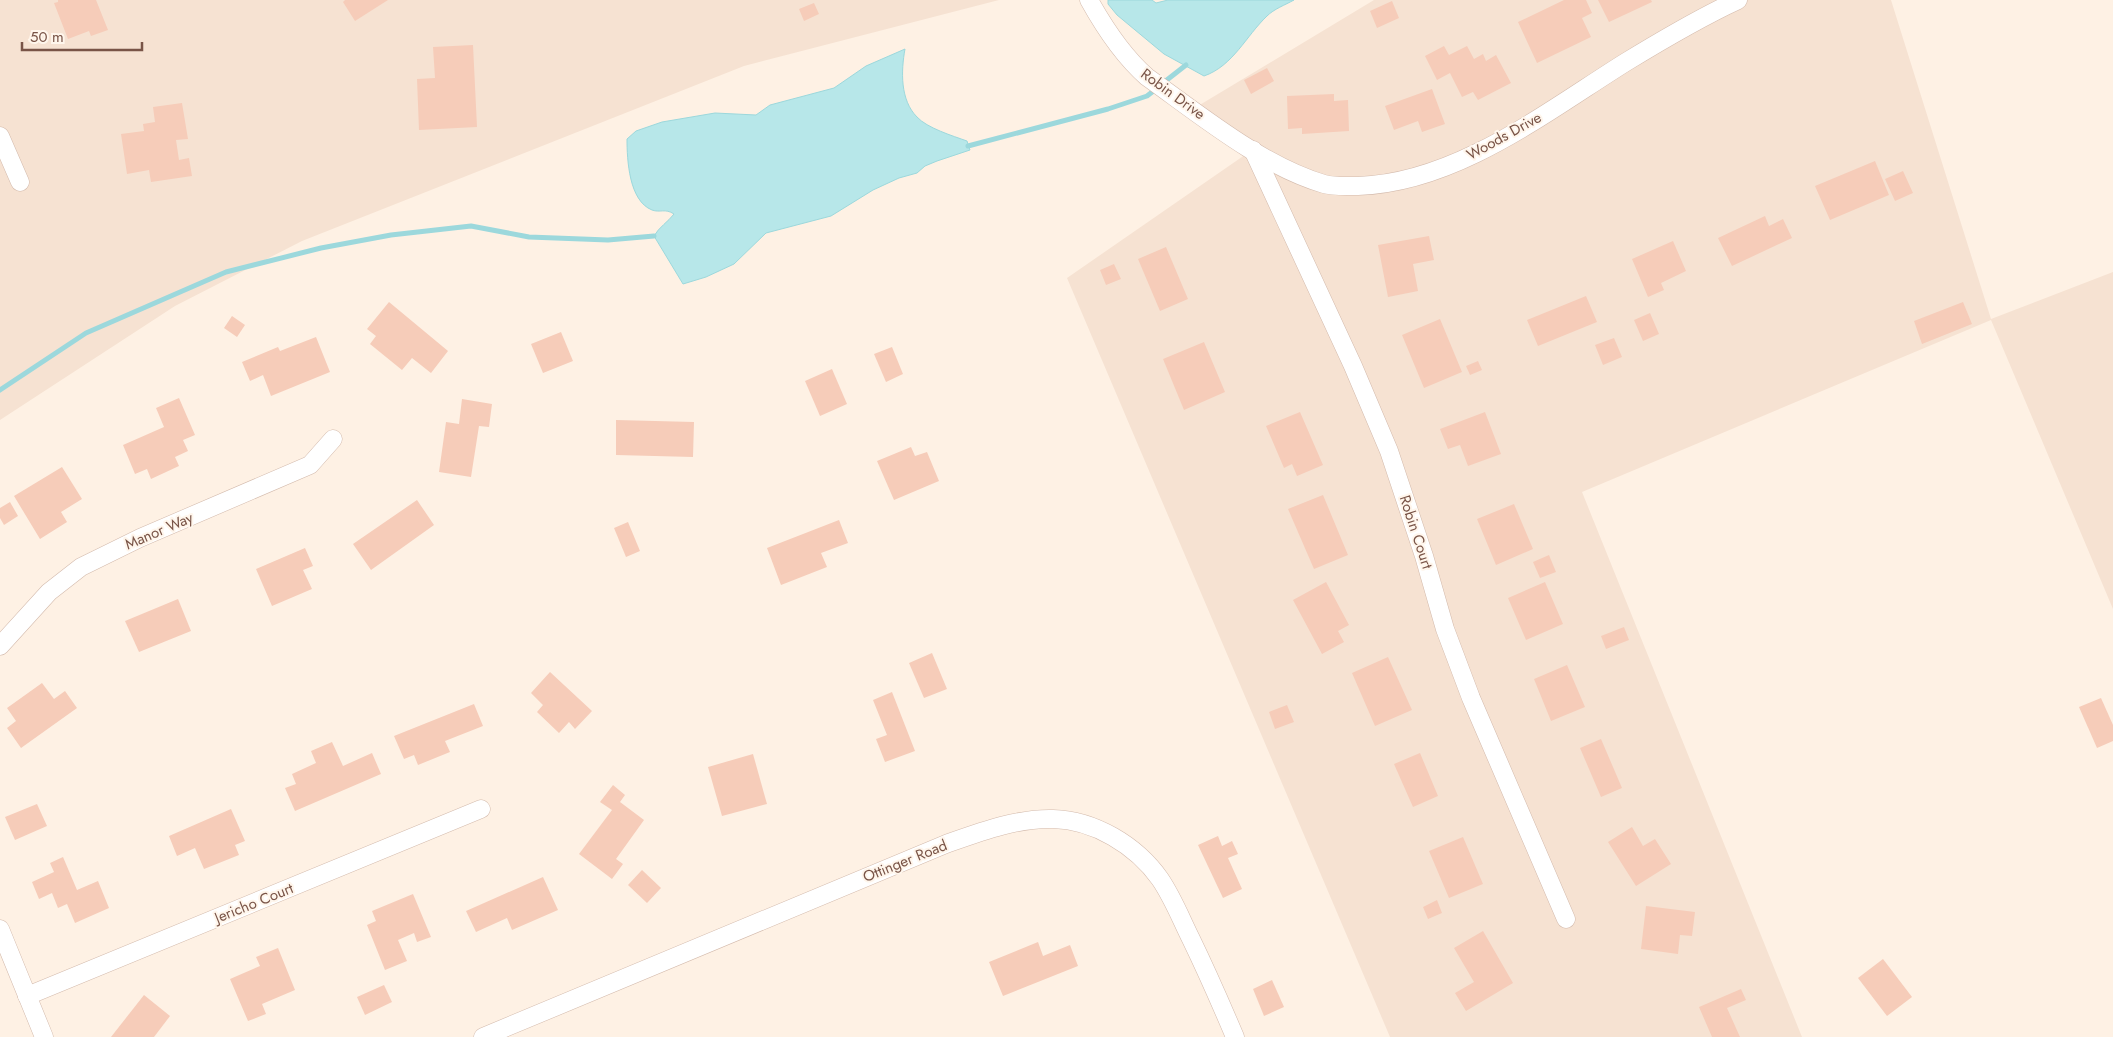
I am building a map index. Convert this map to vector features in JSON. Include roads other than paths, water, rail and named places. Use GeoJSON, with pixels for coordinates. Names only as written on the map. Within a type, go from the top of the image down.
{"type":"FeatureCollection","features":[{"type":"Feature","properties":{"kind":"street","name":"Robin Drive"},"geometry":{"type":"LineString","coordinates":[[1089,0],[1098,17],[1133,65],[1253,150]]}},
{"type":"Feature","properties":{"kind":"street","name":"Woods Drive"},"geometry":{"type":"LineString","coordinates":[[1253,150],[1297,174],[1326,184],[1382,185],[1424,174],[1456,162],[1512,134],[1628,61],[1709,13],[1738,0]]}},
{"type":"Feature","properties":{"kind":"street"},"geometry":{"type":"LineString","coordinates":[[0,136],[20,182]]}},
{"type":"Feature","properties":{"kind":"street","name":"Robin Court"},"geometry":{"type":"LineString","coordinates":[[1253,150],[1353,366],[1389,451],[1424,556],[1445,629],[1471,698],[1566,919]]}},
{"type":"Feature","properties":{"kind":"street","name":"Manor Way"},"geometry":{"type":"LineString","coordinates":[[0,646],[49,592],[81,567],[140,538],[310,466],[333,439]]}},
{"type":"Feature","properties":{"kind":"street","name":"Jericho Court"},"geometry":{"type":"LineString","coordinates":[[27,996],[481,809]]}},
{"type":"Feature","properties":{"kind":"street","name":"Ottinger Road"},"geometry":{"type":"LineString","coordinates":[[483,1037],[946,844],[983,831],[1025,821],[1053,819],[1079,822],[1106,832],[1126,845],[1158,877],[1170,895],[1235,1037]]}},
{"type":"Feature","properties":{"kind":"street"},"geometry":{"type":"LineString","coordinates":[[0,929],[44,1037]]}},
{"type":"Feature","properties":{"kind":"water"},"geometry":{"type":"Polygon","coordinates":[[[1108,0],[1152,0],[1156,3],[1168,0],[1294,0],[1270,14],[1259,24],[1231,58],[1204,76],[1164,54],[1117,15],[1108,4],[1108,0]]]}},
{"type":"Feature","properties":{"kind":"water"},"geometry":{"type":"Polygon","coordinates":[[[905,49],[903,85],[911,110],[927,125],[967,141],[970,150],[937,161],[925,166],[917,173],[899,178],[873,190],[831,216],[766,233],[734,264],[706,277],[683,284],[654,236],[674,214],[668,211],[652,210],[638,198],[631,179],[627,139],[636,131],[662,122],[715,113],[756,115],[770,105],[834,88],[866,66],[905,49]]]}},
{"type":"Feature","properties":{"kind":"waterway"},"geometry":{"type":"LineString","coordinates":[[1163,83],[1186,65]]}},
{"type":"Feature","properties":{"kind":"waterway"},"geometry":{"type":"LineString","coordinates":[[968,146],[1108,109],[1147,96],[1156,89]]}},
{"type":"Feature","properties":{"kind":"waterway"},"geometry":{"type":"LineString","coordinates":[[0,390],[86,333],[226,272],[321,248],[391,235],[471,226],[529,237],[608,240],[654,236]]}}]}
